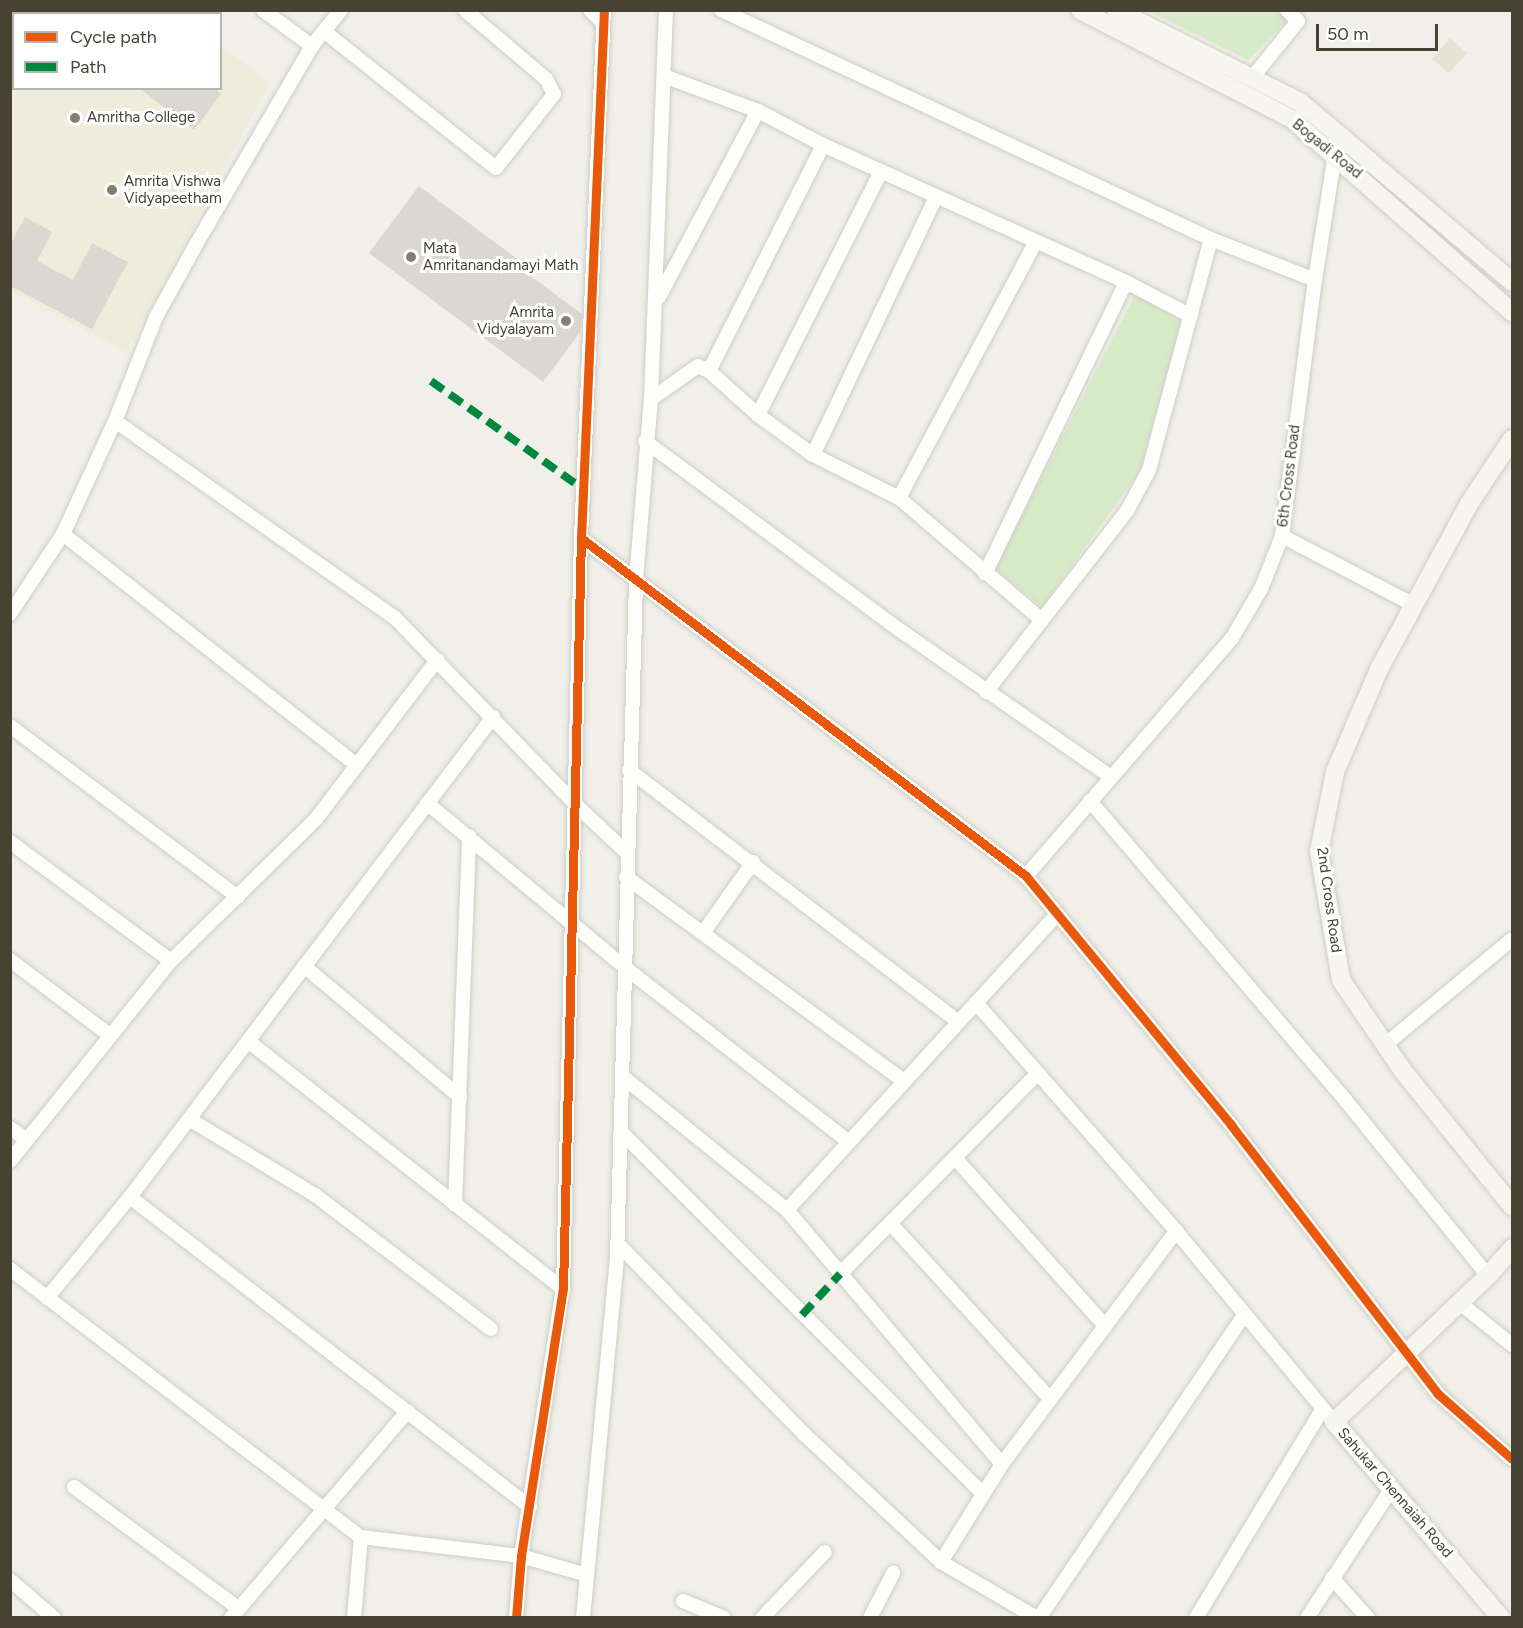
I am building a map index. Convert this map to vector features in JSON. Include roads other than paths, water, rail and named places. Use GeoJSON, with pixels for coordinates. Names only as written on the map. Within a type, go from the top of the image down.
{"type":"FeatureCollection","features":[{"type":"Feature","properties":{"kind":"street"},"geometry":{"type":"LineString","coordinates":[[262,10],[312,46]]}},
{"type":"Feature","properties":{"kind":"street"},"geometry":{"type":"LineString","coordinates":[[10,614],[63,534],[115,421],[156,317],[312,46],[341,10]]}},
{"type":"Feature","properties":{"kind":"street"},"geometry":{"type":"LineString","coordinates":[[325,32],[496,168],[554,94],[546,79],[465,10]]}},
{"type":"Feature","properties":{"kind":"street"},"geometry":{"type":"LineString","coordinates":[[516,1617],[521,1556],[563,1289],[577,806],[581,538],[604,17],[590,10]]}},
{"type":"Feature","properties":{"kind":"street"},"geometry":{"type":"LineString","coordinates":[[583,1617],[618,1244],[622,1133],[622,966],[636,580],[645,441],[651,399],[666,10]]}},
{"type":"Feature","properties":{"kind":"street"},"geometry":{"type":"LineString","coordinates":[[721,10],[1211,239],[1315,280]]}},
{"type":"Feature","properties":{"kind":"street","name":"Bogadi Road"},"geometry":{"type":"LineString","coordinates":[[1080,10],[1292,120],[1335,154],[1512,312]]}},
{"type":"Feature","properties":{"kind":"street","name":"Bogadi Road"},"geometry":{"type":"LineString","coordinates":[[1116,10],[1300,102],[1344,136],[1512,282]]}},
{"type":"Feature","properties":{"kind":"street"},"geometry":{"type":"LineString","coordinates":[[1252,78],[1302,16],[1287,10]]}},
{"type":"Feature","properties":{"kind":"street"},"geometry":{"type":"LineString","coordinates":[[664,76],[758,111],[824,145],[1126,282],[1191,316]]}},
{"type":"Feature","properties":{"kind":"street"},"geometry":{"type":"LineString","coordinates":[[655,303],[758,111]]}},
{"type":"Feature","properties":{"kind":"street","name":"6th Cross Road"},"geometry":{"type":"LineString","coordinates":[[1026,876],[1232,638],[1261,590],[1282,536],[1315,280],[1335,154],[1344,136]]}},
{"type":"Feature","properties":{"kind":"street"},"geometry":{"type":"LineString","coordinates":[[709,371],[824,145]]}},
{"type":"Feature","properties":{"kind":"street"},"geometry":{"type":"LineString","coordinates":[[758,415],[881,171]]}},
{"type":"Feature","properties":{"kind":"street"},"geometry":{"type":"LineString","coordinates":[[813,455],[936,196]]}},
{"type":"Feature","properties":{"kind":"street"},"geometry":{"type":"LineString","coordinates":[[986,692],[1126,510],[1149,470],[1211,239]]}},
{"type":"Feature","properties":{"kind":"street"},"geometry":{"type":"LineString","coordinates":[[899,498],[1036,241]]}},
{"type":"Feature","properties":{"kind":"street"},"geometry":{"type":"LineString","coordinates":[[985,574],[1126,282]]}},
{"type":"Feature","properties":{"kind":"street"},"geometry":{"type":"LineString","coordinates":[[651,399],[698,366],[709,371],[758,415],[813,455],[899,498],[985,574],[1042,620]]}},
{"type":"Feature","properties":{"kind":"street"},"geometry":{"type":"LineString","coordinates":[[115,421],[395,618],[577,806],[626,852]]}},
{"type":"Feature","properties":{"kind":"street","name":"2nd Cross Road"},"geometry":{"type":"LineString","coordinates":[[1512,439],[1469,504],[1380,667],[1335,772],[1319,851],[1341,980],[1385,1045],[1512,1206]]}},
{"type":"Feature","properties":{"kind":"street"},"geometry":{"type":"LineString","coordinates":[[645,441],[986,692],[1112,777]]}},
{"type":"Feature","properties":{"kind":"street"},"geometry":{"type":"LineString","coordinates":[[63,534],[357,765]]}},
{"type":"Feature","properties":{"kind":"street"},"geometry":{"type":"LineString","coordinates":[[1282,536],[1414,605]]}},
{"type":"Feature","properties":{"kind":"street"},"geometry":{"type":"LineString","coordinates":[[581,538],[1026,876],[1231,1125],[1438,1394],[1512,1459]]}},
{"type":"Feature","properties":{"kind":"street"},"geometry":{"type":"LineString","coordinates":[[10,1161],[171,961],[316,819],[437,660]]}},
{"type":"Feature","properties":{"kind":"street"},"geometry":{"type":"LineString","coordinates":[[47,1298],[130,1197],[493,717]]}},
{"type":"Feature","properties":{"kind":"street"},"geometry":{"type":"LineString","coordinates":[[10,726],[238,897]]}},
{"type":"Feature","properties":{"kind":"street"},"geometry":{"type":"LineString","coordinates":[[629,770],[753,862],[959,1022]]}},
{"type":"Feature","properties":{"kind":"street"},"geometry":{"type":"LineString","coordinates":[[1090,801],[1346,1101],[1488,1276]]}},
{"type":"Feature","properties":{"kind":"street"},"geometry":{"type":"LineString","coordinates":[[427,803],[572,920],[622,966],[849,1142]]}},
{"type":"Feature","properties":{"kind":"street"},"geometry":{"type":"LineString","coordinates":[[455,1205],[469,836]]}},
{"type":"Feature","properties":{"kind":"street"},"geometry":{"type":"LineString","coordinates":[[10,842],[171,961]]}},
{"type":"Feature","properties":{"kind":"street"},"geometry":{"type":"LineString","coordinates":[[703,933],[753,862]]}},
{"type":"Feature","properties":{"kind":"street"},"geometry":{"type":"LineString","coordinates":[[626,876],[904,1082]]}},
{"type":"Feature","properties":{"kind":"street"},"geometry":{"type":"LineString","coordinates":[[787,1210],[1056,915]]}},
{"type":"Feature","properties":{"kind":"street"},"geometry":{"type":"LineString","coordinates":[[1385,1045],[1512,939]]}},
{"type":"Feature","properties":{"kind":"street"},"geometry":{"type":"LineString","coordinates":[[10,960],[111,1036]]}},
{"type":"Feature","properties":{"kind":"street"},"geometry":{"type":"LineString","coordinates":[[304,966],[460,1097]]}},
{"type":"Feature","properties":{"kind":"street"},"geometry":{"type":"LineString","coordinates":[[976,1003],[1176,1231],[1328,1416],[1201,1615]]}},
{"type":"Feature","properties":{"kind":"street"},"geometry":{"type":"LineString","coordinates":[[248,1041],[563,1289]]}},
{"type":"Feature","properties":{"kind":"street"},"geometry":{"type":"LineString","coordinates":[[840,1274],[1038,1073]]}},
{"type":"Feature","properties":{"kind":"street"},"geometry":{"type":"LineString","coordinates":[[622,1076],[787,1210],[1002,1464]]}},
{"type":"Feature","properties":{"kind":"street"},"geometry":{"type":"LineString","coordinates":[[189,1119],[315,1196],[490,1329]]}},
{"type":"Feature","properties":{"kind":"street"},"geometry":{"type":"LineString","coordinates":[[10,1128],[27,1140]]}},
{"type":"Feature","properties":{"kind":"street"},"geometry":{"type":"LineString","coordinates":[[622,1133],[983,1494]]}},
{"type":"Feature","properties":{"kind":"street"},"geometry":{"type":"LineString","coordinates":[[954,1158],[1105,1326]]}},
{"type":"Feature","properties":{"kind":"street"},"geometry":{"type":"LineString","coordinates":[[130,1197],[530,1507]]}},
{"type":"Feature","properties":{"kind":"street"},"geometry":{"type":"LineString","coordinates":[[890,1223],[1050,1399]]}},
{"type":"Feature","properties":{"kind":"street"},"geometry":{"type":"LineString","coordinates":[[940,1562],[1002,1464],[1176,1231]]}},
{"type":"Feature","properties":{"kind":"street"},"geometry":{"type":"LineString","coordinates":[[618,1244],[805,1435],[940,1562],[1038,1617],[1244,1315]]}},
{"type":"Feature","properties":{"kind":"street","name":"Sahukar Chennaiah Road"},"geometry":{"type":"LineString","coordinates":[[1500,1617],[1392,1488],[1328,1416],[1408,1354],[1488,1276],[1512,1248]]}},
{"type":"Feature","properties":{"kind":"street"},"geometry":{"type":"LineString","coordinates":[[10,1269],[361,1537],[521,1556],[586,1575]]}},
{"type":"Feature","properties":{"kind":"street"},"geometry":{"type":"LineString","coordinates":[[1460,1303],[1512,1345]]}},
{"type":"Feature","properties":{"kind":"street"},"geometry":{"type":"LineString","coordinates":[[74,1487],[234,1612],[322,1507],[408,1411]]}},
{"type":"Feature","properties":{"kind":"street"},"geometry":{"type":"LineString","coordinates":[[1307,1617],[1392,1488]]}},
{"type":"Feature","properties":{"kind":"street"},"geometry":{"type":"LineString","coordinates":[[354,1617],[361,1537]]}},
{"type":"Feature","properties":{"kind":"street"},"geometry":{"type":"LineString","coordinates":[[762,1617],[825,1552]]}},
{"type":"Feature","properties":{"kind":"street"},"geometry":{"type":"LineString","coordinates":[[870,1617],[893,1574]]}},
{"type":"Feature","properties":{"kind":"street"},"geometry":{"type":"LineString","coordinates":[[1332,1578],[1368,1617]]}},
{"type":"Feature","properties":{"kind":"street"},"geometry":{"type":"LineString","coordinates":[[10,1580],[54,1617]]}},
{"type":"Feature","properties":{"kind":"street"},"geometry":{"type":"LineString","coordinates":[[683,1600],[724,1617]]}},
{"type":"Feature","properties":{"kind":"place","name":"Amritha College"},"geometry":{"type":"Point","coordinates":[75,118]}},
{"type":"Feature","properties":{"kind":"place","name":"Amrita Vishwa Vidyapeetham"},"geometry":{"type":"Point","coordinates":[112,190]}},
{"type":"Feature","properties":{"kind":"place","name":"Mata Amritanandamayi Math"},"geometry":{"type":"Point","coordinates":[411,257]}},
{"type":"Feature","properties":{"kind":"place","name":"Amrita Vidyalayam"},"geometry":{"type":"Point","coordinates":[566,321]}}]}
